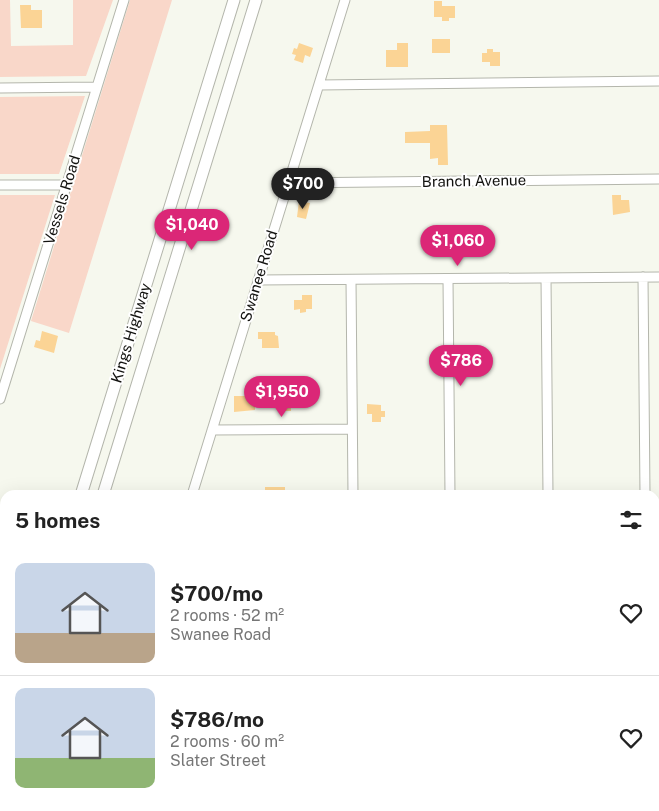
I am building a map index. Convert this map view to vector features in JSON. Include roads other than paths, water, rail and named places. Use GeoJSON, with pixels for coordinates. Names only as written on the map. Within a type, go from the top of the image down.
{"type":"FeatureCollection","features":[{"type":"Feature","properties":{"kind":"main road","name":"Kings Highway"},"geometry":{"type":"LineString","coordinates":[[83,490],[234,0]]}},
{"type":"Feature","properties":{"kind":"main road","name":"Kings Highway"},"geometry":{"type":"LineString","coordinates":[[105,490],[256,0]]}},
{"type":"Feature","properties":{"kind":"street","name":"Vessels Road"},"geometry":{"type":"LineString","coordinates":[[0,400],[124,0]]}},
{"type":"Feature","properties":{"kind":"street","name":"Swanee Road"},"geometry":{"type":"LineString","coordinates":[[194,490],[345,0]]}},
{"type":"Feature","properties":{"kind":"street"},"geometry":{"type":"LineString","coordinates":[[319,85],[659,81]]}},
{"type":"Feature","properties":{"kind":"street"},"geometry":{"type":"LineString","coordinates":[[0,88],[97,87]]}},
{"type":"Feature","properties":{"kind":"street","name":"Branch Avenue"},"geometry":{"type":"LineString","coordinates":[[288,183],[659,179]]}},
{"type":"Feature","properties":{"kind":"street"},"geometry":{"type":"LineString","coordinates":[[0,185],[67,185]]}},
{"type":"Feature","properties":{"kind":"street"},"geometry":{"type":"LineString","coordinates":[[643,277],[645,490]]}},
{"type":"Feature","properties":{"kind":"street"},"geometry":{"type":"LineString","coordinates":[[258,280],[659,277]]}},
{"type":"Feature","properties":{"kind":"street"},"geometry":{"type":"LineString","coordinates":[[546,278],[548,490]]}},
{"type":"Feature","properties":{"kind":"street"},"geometry":{"type":"LineString","coordinates":[[448,279],[450,490]]}},
{"type":"Feature","properties":{"kind":"street"},"geometry":{"type":"LineString","coordinates":[[351,280],[352,490]]}},
{"type":"Feature","properties":{"kind":"street"},"geometry":{"type":"LineString","coordinates":[[212,430],[352,429]]}}]}
